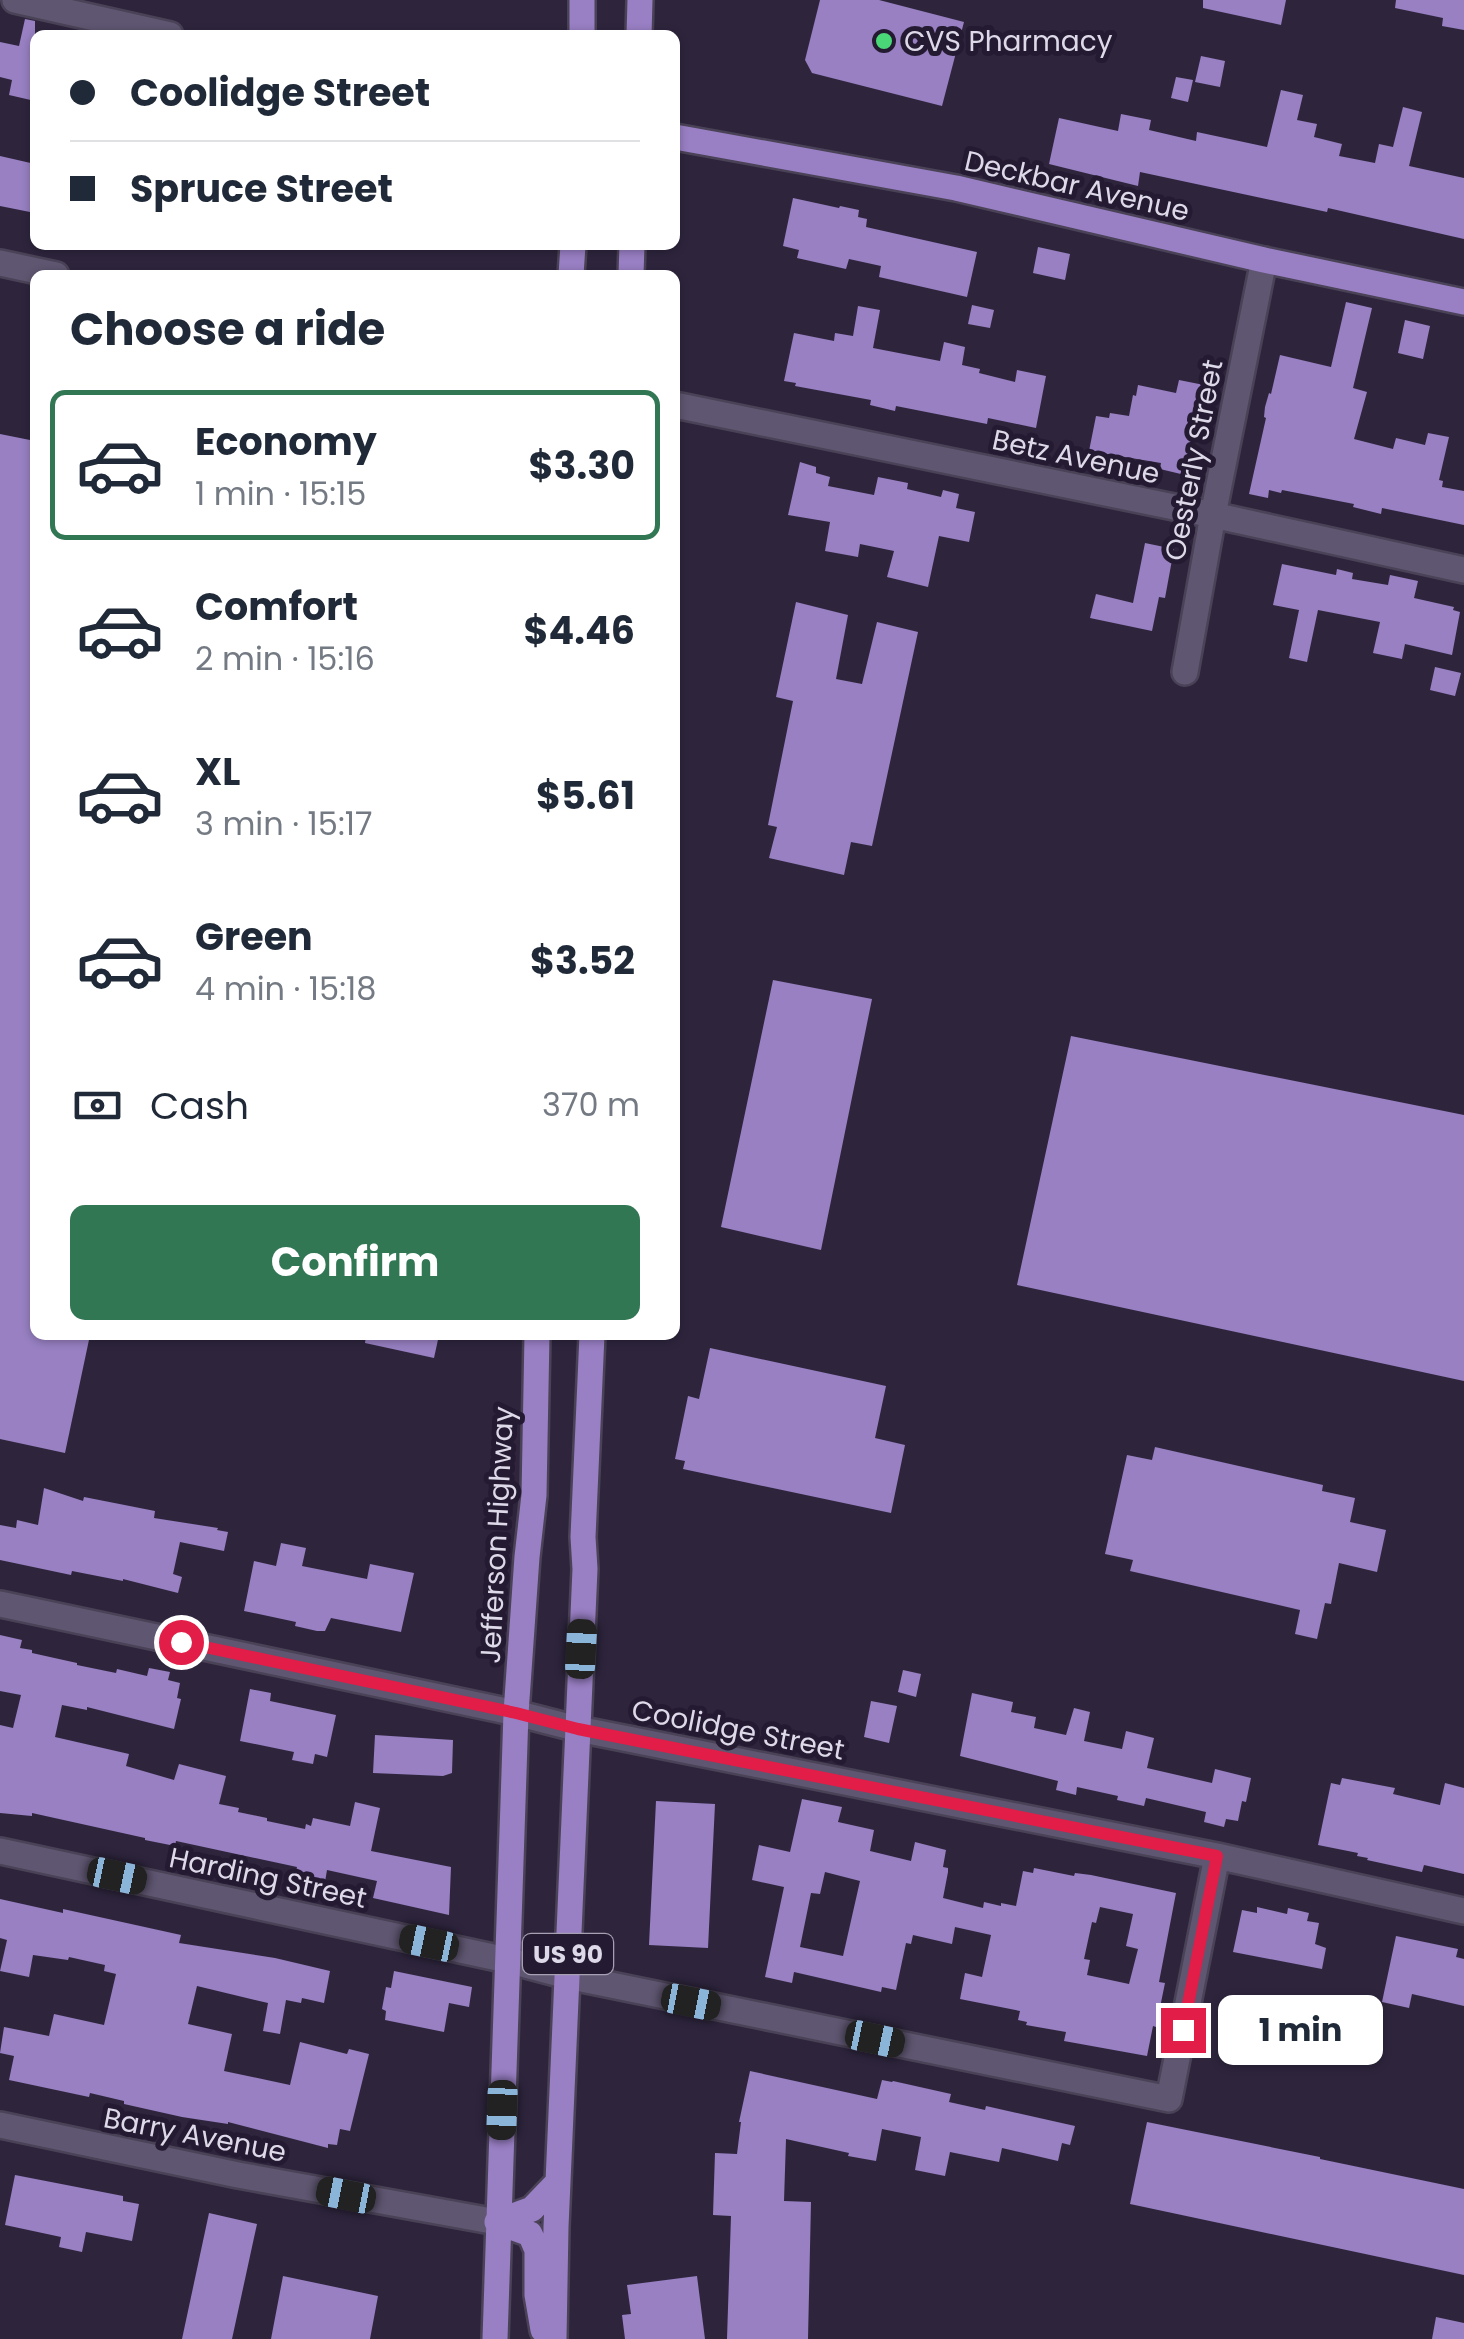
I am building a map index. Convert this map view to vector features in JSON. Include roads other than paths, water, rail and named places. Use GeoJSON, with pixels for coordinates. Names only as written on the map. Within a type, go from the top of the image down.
{"type":"FeatureCollection","features":[{"type":"Feature","properties":{"kind":"main road"},"geometry":{"type":"LineString","coordinates":[[582,0],[582,30]]}},
{"type":"Feature","properties":{"kind":"main road"},"geometry":{"type":"LineString","coordinates":[[639,30],[640,0]]}},
{"type":"Feature","properties":{"kind":"main road","name":"Deckbar Avenue"},"geometry":{"type":"LineString","coordinates":[[680,137],[956,188],[1464,302]]}},
{"type":"Feature","properties":{"kind":"main road","name":"Jefferson Highway"},"geometry":{"type":"LineString","coordinates":[[495,2339],[516,1713],[534,1495],[537,1340]]}},
{"type":"Feature","properties":{"kind":"main road","name":"US 90"},"geometry":{"type":"LineString","coordinates":[[554,2339],[592,1340]]}},
{"type":"Feature","properties":{"kind":"main road"},"geometry":{"type":"LineString","coordinates":[[498,2222],[532,2209],[558,2182]]}},
{"type":"Feature","properties":{"kind":"main road"},"geometry":{"type":"LineString","coordinates":[[498,2222],[530,2234],[537,2250],[537,2295],[546,2339]]}},
{"type":"Feature","properties":{"kind":"street"},"geometry":{"type":"LineString","coordinates":[[15,0],[148,30]]}},
{"type":"Feature","properties":{"kind":"street","name":"Oesterly Street"},"geometry":{"type":"LineString","coordinates":[[1184,672],[1264,260]]}},
{"type":"Feature","properties":{"kind":"street"},"geometry":{"type":"LineString","coordinates":[[0,263],[33,270]]}},
{"type":"Feature","properties":{"kind":"street","name":"Betz Avenue"},"geometry":{"type":"LineString","coordinates":[[680,406],[1464,570]]}},
{"type":"Feature","properties":{"kind":"street","name":"Coolidge Street"},"geometry":{"type":"LineString","coordinates":[[0,1604],[578,1729],[1217,1856],[1464,1911]]}},
{"type":"Feature","properties":{"kind":"street","name":"Harding Street"},"geometry":{"type":"LineString","coordinates":[[0,1851],[568,1976],[1169,2099],[1217,1856]]}},
{"type":"Feature","properties":{"kind":"street","name":"Barry Avenue"},"geometry":{"type":"LineString","coordinates":[[0,2125],[238,2175],[498,2222]]}},
{"type":"Feature","properties":{"kind":"place","name":"CVS Pharmacy"},"geometry":{"type":"Point","coordinates":[884,41]}}]}
